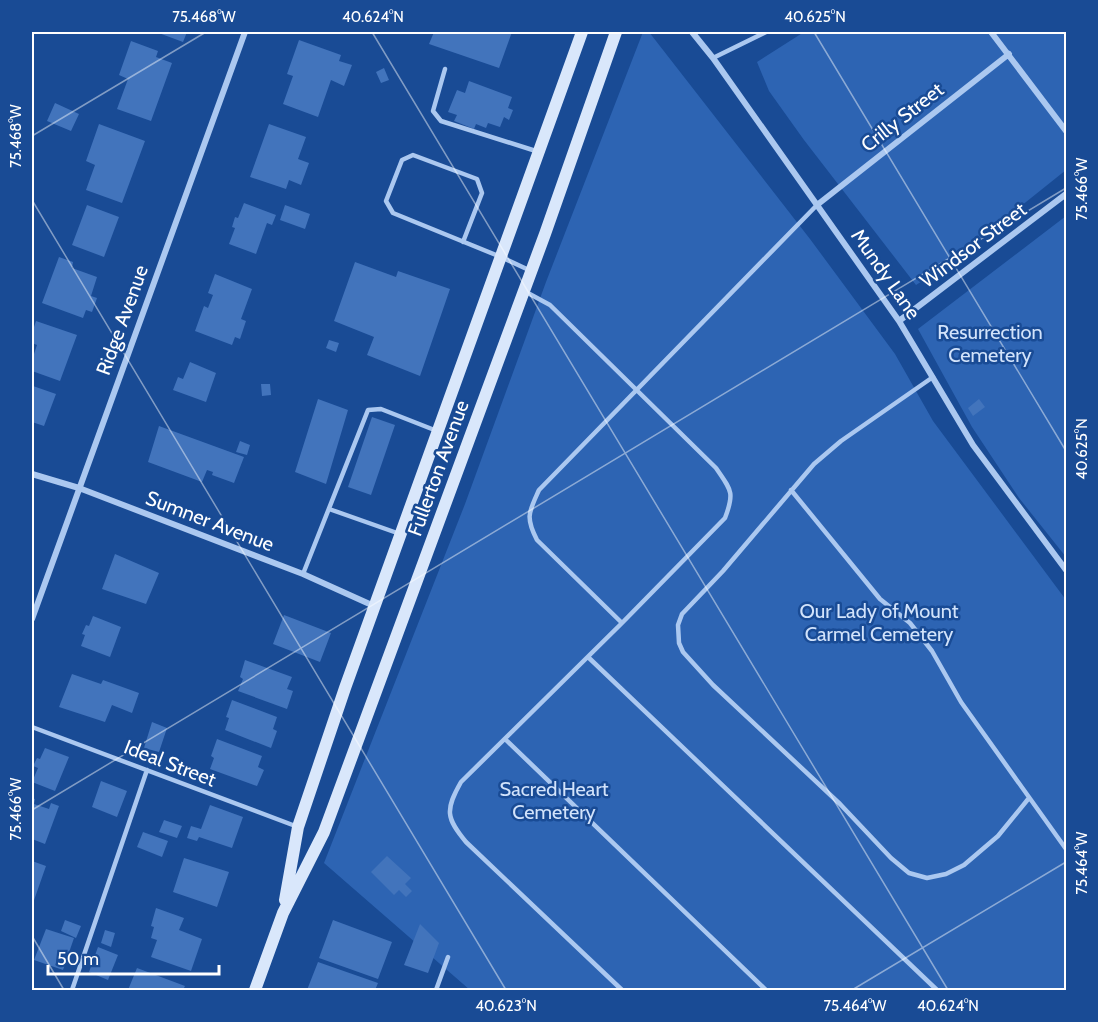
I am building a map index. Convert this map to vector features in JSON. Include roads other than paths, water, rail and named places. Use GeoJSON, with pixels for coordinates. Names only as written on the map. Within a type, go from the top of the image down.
{"type":"FeatureCollection","features":[{"type":"Feature","properties":{"kind":"main road","name":"Fullerton Avenue"},"geometry":{"type":"LineString","coordinates":[[283,913],[298,827],[374,606],[582,32]]}},
{"type":"Feature","properties":{"kind":"main road","name":"Fullerton Avenue"},"geometry":{"type":"LineString","coordinates":[[255,990],[283,913],[324,832],[524,291],[616,32]]}},
{"type":"Feature","properties":{"kind":"street","name":"Ridge Avenue"},"geometry":{"type":"LineString","coordinates":[[32,619],[245,32]]}},
{"type":"Feature","properties":{"kind":"street","name":"Mundy Lane"},"geometry":{"type":"LineString","coordinates":[[692,32],[713,58],[899,321],[973,446],[1066,570]]}},
{"type":"Feature","properties":{"kind":"street"},"geometry":{"type":"LineString","coordinates":[[991,32],[1066,131]]}},
{"type":"Feature","properties":{"kind":"street","name":"Crilly Street"},"geometry":{"type":"LineString","coordinates":[[817,205],[1009,54]]}},
{"type":"Feature","properties":{"kind":"street","name":"Windsor Street"},"geometry":{"type":"LineString","coordinates":[[899,321],[1066,194]]}},
{"type":"Feature","properties":{"kind":"street","name":"Sumner Avenue"},"geometry":{"type":"LineString","coordinates":[[32,474],[79,488],[303,574],[374,606]]}},
{"type":"Feature","properties":{"kind":"lane"},"geometry":{"type":"LineString","coordinates":[[713,58],[766,32]]}},
{"type":"Feature","properties":{"kind":"lane"},"geometry":{"type":"LineString","coordinates":[[445,69],[433,111],[441,121],[539,152]]}},
{"type":"Feature","properties":{"kind":"lane"},"geometry":{"type":"LineString","coordinates":[[463,242],[482,193],[477,179],[413,155],[402,160],[386,201],[393,213],[463,242],[501,256],[531,271]]}},
{"type":"Feature","properties":{"kind":"lane"},"geometry":{"type":"LineString","coordinates":[[622,623],[537,540],[529,524],[531,508],[539,490],[817,205]]}},
{"type":"Feature","properties":{"kind":"lane"},"geometry":{"type":"LineString","coordinates":[[524,291],[550,305],[716,468],[730,489],[731,502],[725,518],[461,782],[451,799],[448,811],[453,827],[466,842],[622,990]]}},
{"type":"Feature","properties":{"kind":"lane"},"geometry":{"type":"LineString","coordinates":[[933,377],[841,441],[814,464],[723,571],[682,614],[678,634],[683,652],[713,685],[840,804],[891,858],[909,873],[927,878],[946,874],[963,865],[998,836],[1029,798]]}},
{"type":"Feature","properties":{"kind":"lane"},"geometry":{"type":"LineString","coordinates":[[303,574],[368,410],[381,409],[437,432]]}},
{"type":"Feature","properties":{"kind":"lane"},"geometry":{"type":"LineString","coordinates":[[791,490],[880,599],[910,623],[932,651],[961,702],[1066,849]]}},
{"type":"Feature","properties":{"kind":"lane"},"geometry":{"type":"LineString","coordinates":[[329,509],[400,534]]}},
{"type":"Feature","properties":{"kind":"lane"},"geometry":{"type":"LineString","coordinates":[[588,657],[937,990]]}},
{"type":"Feature","properties":{"kind":"lane","name":"Ideal Street"},"geometry":{"type":"LineString","coordinates":[[32,727],[298,827]]}},
{"type":"Feature","properties":{"kind":"lane"},"geometry":{"type":"LineString","coordinates":[[504,739],[766,990]]}},
{"type":"Feature","properties":{"kind":"lane"},"geometry":{"type":"LineString","coordinates":[[72,990],[147,770]]}},
{"type":"Feature","properties":{"kind":"lane"},"geometry":{"type":"LineString","coordinates":[[436,990],[448,957]]}},
{"type":"Feature","properties":{"kind":"park label","name":"Resurrection Cemetery"},"geometry":{"type":"Point","coordinates":[990,344]}},
{"type":"Feature","properties":{"kind":"park label","name":"Our Lady of Mount Carmel Cemetery"},"geometry":{"type":"Point","coordinates":[879,622]}},
{"type":"Feature","properties":{"kind":"park label","name":"Sacred Heart Cemetery"},"geometry":{"type":"Point","coordinates":[554,800]}}]}
